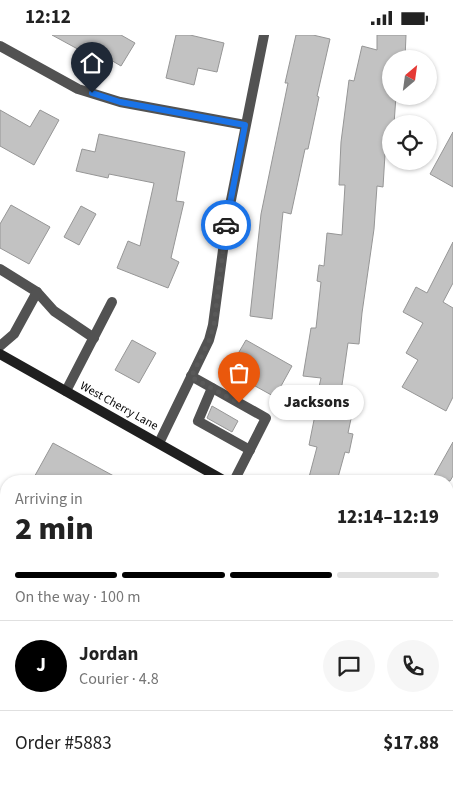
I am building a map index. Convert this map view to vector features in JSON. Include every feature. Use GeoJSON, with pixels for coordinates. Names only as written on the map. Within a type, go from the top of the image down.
{"type":"FeatureCollection","features":[{"type":"Feature","properties":{"kind":"main road","name":"West Cherry Lane"},"geometry":{"type":"LineString","coordinates":[[0,354],[215,475]]}},
{"type":"Feature","properties":{"kind":"street"},"geometry":{"type":"LineString","coordinates":[[159,443],[209,341],[214,325],[227,220],[264,35]]}},
{"type":"Feature","properties":{"kind":"street"},"geometry":{"type":"LineString","coordinates":[[0,45],[78,89],[120,102],[245,125]]}},
{"type":"Feature","properties":{"kind":"street"},"geometry":{"type":"LineString","coordinates":[[0,269],[37,292],[54,311],[94,337]]}},
{"type":"Feature","properties":{"kind":"street"},"geometry":{"type":"LineString","coordinates":[[0,346],[14,334],[37,292]]}},
{"type":"Feature","properties":{"kind":"street"},"geometry":{"type":"LineString","coordinates":[[66,391],[112,302]]}},
{"type":"Feature","properties":{"kind":"street"},"geometry":{"type":"LineString","coordinates":[[191,377],[266,417],[237,475]]}},
{"type":"Feature","properties":{"kind":"street"},"geometry":{"type":"LineString","coordinates":[[212,388],[198,421],[250,449]]}},
{"type":"Feature","properties":{"kind":"building"},"geometry":{"type":"Polygon","coordinates":[[[52,35],[121,35],[135,43],[121,66],[99,53],[96,59],[52,35]]]}},
{"type":"Feature","properties":{"kind":"building"},"geometry":{"type":"Polygon","coordinates":[[[176,35],[190,35],[224,43],[217,72],[198,68],[194,85],[166,78],[176,35]]]}},
{"type":"Feature","properties":{"kind":"building"},"geometry":{"type":"Polygon","coordinates":[[[296,35],[313,35],[330,39],[317,96],[319,97],[308,149],[305,149],[291,214],[283,212],[272,319],[250,316],[261,214],[288,83],[285,83],[296,35]]]}},
{"type":"Feature","properties":{"kind":"building"},"geometry":{"type":"Polygon","coordinates":[[[377,35],[406,35],[405,50],[382,50],[382,105],[395,105],[395,115],[382,115],[383,187],[377,186],[374,229],[359,344],[348,343],[341,392],[356,395],[348,433],[353,434],[349,453],[345,452],[339,475],[310,475],[317,447],[309,445],[315,415],[313,414],[321,378],[303,376],[311,328],[316,328],[321,282],[317,281],[319,265],[324,266],[327,233],[342,235],[345,185],[339,185],[341,142],[349,80],[354,81],[362,46],[377,50],[377,35]]]}},
{"type":"Feature","properties":{"kind":"building"},"geometry":{"type":"Polygon","coordinates":[[[0,110],[30,127],[40,110],[59,120],[34,165],[0,146],[0,110]]]}},
{"type":"Feature","properties":{"kind":"building"},"geometry":{"type":"Polygon","coordinates":[[[453,132],[453,187],[430,174],[432,170],[437,170],[437,161],[453,132]]]}},
{"type":"Feature","properties":{"kind":"building"},"geometry":{"type":"Polygon","coordinates":[[[99,134],[185,152],[176,201],[184,202],[171,258],[179,262],[168,288],[117,268],[128,241],[140,246],[154,183],[109,174],[108,178],[76,171],[82,149],[95,152],[99,134]]]}},
{"type":"Feature","properties":{"kind":"building"},"geometry":{"type":"Polygon","coordinates":[[[11,205],[50,227],[29,264],[0,248],[0,224],[11,205]]]}},
{"type":"Feature","properties":{"kind":"building"},"geometry":{"type":"Polygon","coordinates":[[[81,206],[96,214],[79,245],[64,237],[81,206]]]}},
{"type":"Feature","properties":{"kind":"building"},"geometry":{"type":"Polygon","coordinates":[[[453,242],[453,283],[443,302],[453,308],[453,397],[446,411],[402,387],[418,360],[406,353],[423,323],[403,312],[416,287],[427,293],[453,242]]]}},
{"type":"Feature","properties":{"kind":"building"},"geometry":{"type":"Polygon","coordinates":[[[132,340],[156,353],[139,383],[115,370],[132,340]]]}},
{"type":"Feature","properties":{"kind":"building"},"geometry":{"type":"Polygon","coordinates":[[[246,340],[292,366],[275,397],[228,371],[246,340]]]}},
{"type":"Feature","properties":{"kind":"building"},"geometry":{"type":"Polygon","coordinates":[[[212,406],[238,421],[232,432],[207,418],[212,406]]]}},
{"type":"Feature","properties":{"kind":"building"},"geometry":{"type":"Polygon","coordinates":[[[453,442],[453,475],[434,475],[453,442]]]}},
{"type":"Feature","properties":{"kind":"building"},"geometry":{"type":"Polygon","coordinates":[[[53,443],[112,475],[35,475],[53,443]]]}},
{"type":"Feature","properties":{"kind":"way so far"},"geometry":{"type":"LineString","coordinates":[[226,225],[214,325],[209,341],[191,377],[239,403]]}},
{"type":"Feature","properties":{"kind":"place","name":"Jacksons"},"geometry":{"type":"Point","coordinates":[239,403]}},
{"type":"Feature","properties":{"kind":"route"},"geometry":{"type":"LineString","coordinates":[[92,93],[120,102],[245,125],[226,225]]}}]}
